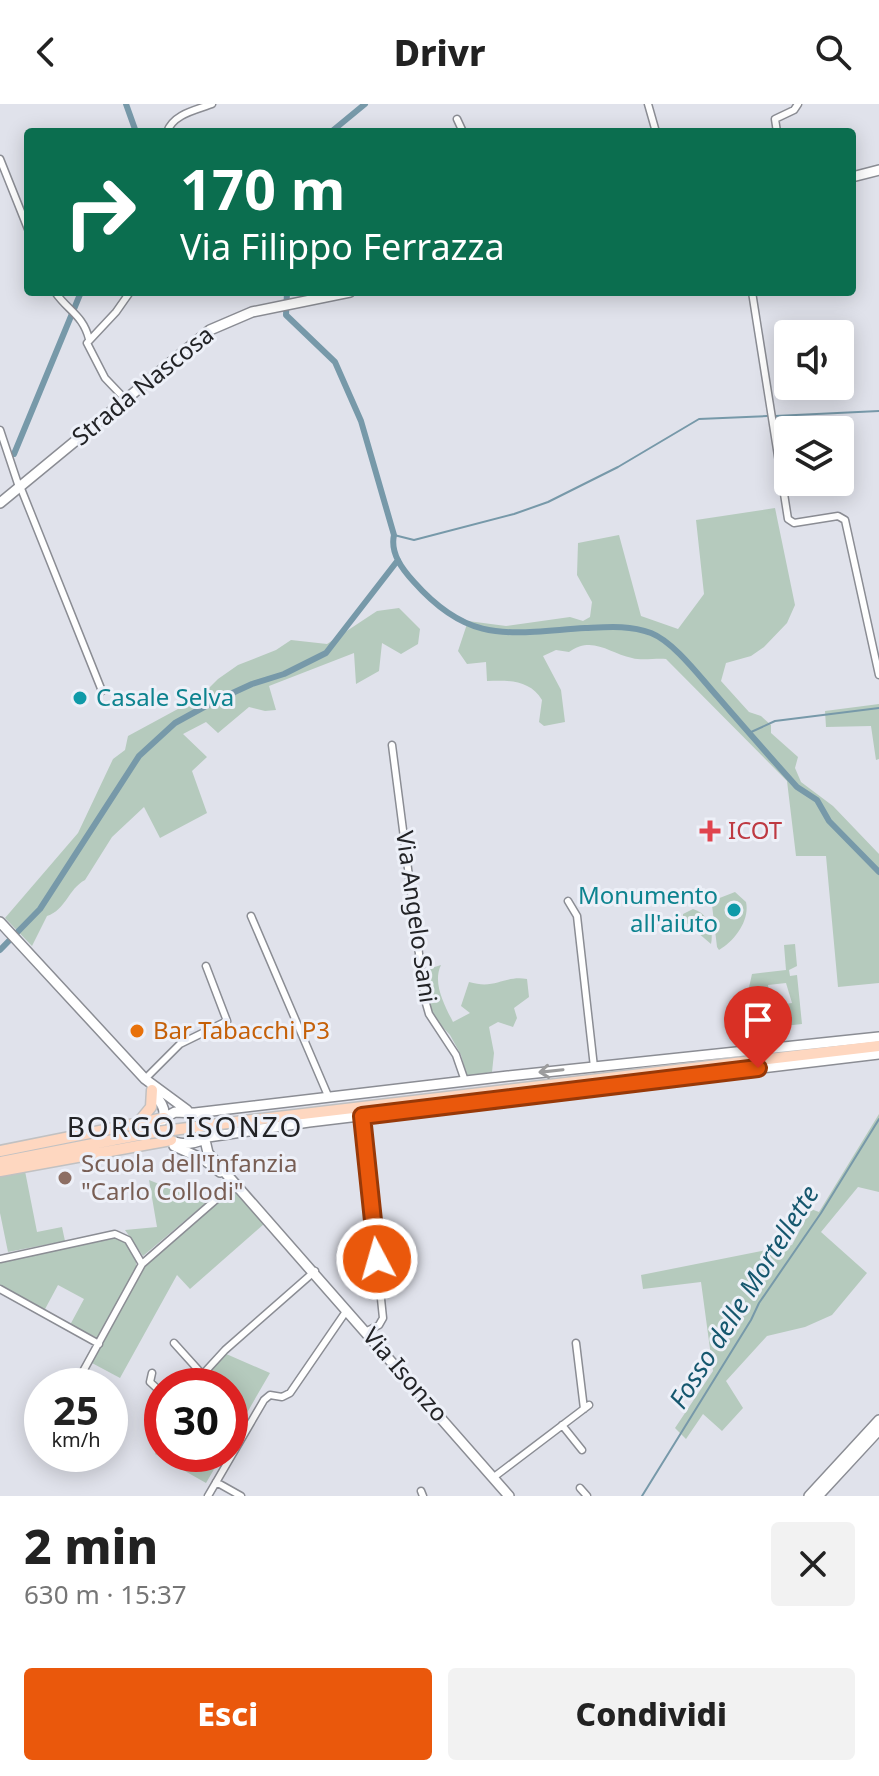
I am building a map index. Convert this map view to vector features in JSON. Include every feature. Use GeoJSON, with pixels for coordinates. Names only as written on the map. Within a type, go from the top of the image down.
{"type":"FeatureCollection","features":[{"type":"Feature","properties":{"kind":"main road"},"geometry":{"type":"LineString","coordinates":[[0,1162],[149,1133],[225,1128],[879,1046]]}},
{"type":"Feature","properties":{"kind":"main road"},"geometry":{"type":"LineString","coordinates":[[137,1123],[151,1107],[152,1090]]}},
{"type":"Feature","properties":{"kind":"main road"},"geometry":{"type":"LineString","coordinates":[[0,1151],[164,1118]]}},
{"type":"Feature","properties":{"kind":"main road"},"geometry":{"type":"LineString","coordinates":[[0,1171],[171,1140]]}},
{"type":"Feature","properties":{"kind":"street"},"geometry":{"type":"LineString","coordinates":[[168,128],[177,118],[212,104]]}},
{"type":"Feature","properties":{"kind":"street"},"geometry":{"type":"LineString","coordinates":[[648,104],[655,128]]}},
{"type":"Feature","properties":{"kind":"street"},"geometry":{"type":"LineString","coordinates":[[776,128],[775,119],[794,110],[798,104]]}},
{"type":"Feature","properties":{"kind":"street"},"geometry":{"type":"LineString","coordinates":[[457,119],[461,128]]}},
{"type":"Feature","properties":{"kind":"street"},"geometry":{"type":"LineString","coordinates":[[0,159],[24,219]]}},
{"type":"Feature","properties":{"kind":"street"},"geometry":{"type":"LineString","coordinates":[[856,176],[879,170]]}},
{"type":"Feature","properties":{"kind":"street"},"geometry":{"type":"LineString","coordinates":[[58,296],[76,312],[103,376],[125,399]]}},
{"type":"Feature","properties":{"kind":"street"},"geometry":{"type":"LineString","coordinates":[[89,339],[110,319],[127,296]]}},
{"type":"Feature","properties":{"kind":"street","name":"Strada Nascosa"},"geometry":{"type":"LineString","coordinates":[[0,503],[210,330],[248,313],[328,296]]}},
{"type":"Feature","properties":{"kind":"street"},"geometry":{"type":"LineString","coordinates":[[753,296],[788,519],[797,523],[843,518],[879,675]]}},
{"type":"Feature","properties":{"kind":"street"},"geometry":{"type":"LineString","coordinates":[[0,430],[19,487],[102,691]]}},
{"type":"Feature","properties":{"kind":"street","name":"Via Angelo Sani"},"geometry":{"type":"LineString","coordinates":[[392,745],[425,1000],[429,1014],[456,1055],[465,1081]]}},
{"type":"Feature","properties":{"kind":"street"},"geometry":{"type":"LineString","coordinates":[[568,901],[577,916],[594,1067]]}},
{"type":"Feature","properties":{"kind":"street"},"geometry":{"type":"LineString","coordinates":[[251,916],[329,1098]]}},
{"type":"Feature","properties":{"kind":"street"},"geometry":{"type":"LineString","coordinates":[[3,926],[145,1079],[208,1126],[205,1148],[212,1161]]}},
{"type":"Feature","properties":{"kind":"street"},"geometry":{"type":"LineString","coordinates":[[145,1079],[182,1042],[227,1021],[206,966]]}},
{"type":"Feature","properties":{"kind":"street"},"geometry":{"type":"LineString","coordinates":[[164,1118],[175,1112],[218,1111],[879,1037]]}},
{"type":"Feature","properties":{"kind":"street"},"geometry":{"type":"LineString","coordinates":[[190,1144],[225,1128],[362,1116],[879,1054]]}},
{"type":"Feature","properties":{"kind":"street"},"geometry":{"type":"LineString","coordinates":[[145,1079],[163,1107],[163,1133],[171,1140],[190,1144],[212,1161]]}},
{"type":"Feature","properties":{"kind":"street"},"geometry":{"type":"LineString","coordinates":[[175,1103],[218,1111]]}},
{"type":"Feature","properties":{"kind":"street"},"geometry":{"type":"LineString","coordinates":[[362,1116],[383,1316],[379,1325],[367,1331]]}},
{"type":"Feature","properties":{"kind":"street"},"geometry":{"type":"LineString","coordinates":[[212,1161],[211,1144],[225,1128]]}},
{"type":"Feature","properties":{"kind":"street"},"geometry":{"type":"LineString","coordinates":[[159,1142],[212,1161]]}},
{"type":"Feature","properties":{"kind":"street","name":"Via Isonzo"},"geometry":{"type":"LineString","coordinates":[[212,1161],[315,1271],[509,1496]]}},
{"type":"Feature","properties":{"kind":"street"},"geometry":{"type":"LineString","coordinates":[[85,1368],[142,1264],[235,1183]]}},
{"type":"Feature","properties":{"kind":"street"},"geometry":{"type":"LineString","coordinates":[[0,1259],[115,1234],[128,1240],[142,1264]]}},
{"type":"Feature","properties":{"kind":"street"},"geometry":{"type":"LineString","coordinates":[[208,1368],[315,1271]]}},
{"type":"Feature","properties":{"kind":"street"},"geometry":{"type":"LineString","coordinates":[[0,1289],[99,1344]]}},
{"type":"Feature","properties":{"kind":"street"},"geometry":{"type":"LineString","coordinates":[[208,1496],[265,1398],[272,1395],[284,1397],[290,1393],[347,1310]]}},
{"type":"Feature","properties":{"kind":"street"},"geometry":{"type":"LineString","coordinates":[[174,1343],[197,1368]]}},
{"type":"Feature","properties":{"kind":"street"},"geometry":{"type":"LineString","coordinates":[[494,1477],[586,1407],[576,1343]]}},
{"type":"Feature","properties":{"kind":"street"},"geometry":{"type":"LineString","coordinates":[[809,1496],[879,1420]]}},
{"type":"Feature","properties":{"kind":"street"},"geometry":{"type":"LineString","coordinates":[[562,1425],[582,1450]]}},
{"type":"Feature","properties":{"kind":"street"},"geometry":{"type":"LineString","coordinates":[[818,1496],[879,1430]]}},
{"type":"Feature","properties":{"kind":"street"},"geometry":{"type":"LineString","coordinates":[[216,1482],[241,1496]]}},
{"type":"Feature","properties":{"kind":"street"},"geometry":{"type":"LineString","coordinates":[[580,1488],[587,1496]]}},
{"type":"Feature","properties":{"kind":"green space"},"geometry":{"type":"Polygon","coordinates":[[[775,508],[795,605],[787,623],[764,647],[751,656],[726,663],[721,681],[749,712],[761,716],[771,725],[771,733],[798,757],[795,768],[801,782],[833,806],[879,854],[879,983],[838,987],[826,856],[796,856],[787,781],[666,659],[636,659],[594,645],[569,652],[556,650],[543,656],[561,690],[565,722],[544,726],[539,722],[542,700],[537,693],[511,681],[487,681],[486,662],[467,664],[458,651],[468,621],[506,626],[570,617],[583,621],[590,617],[592,602],[577,575],[578,543],[619,535],[641,616],[678,629],[704,594],[696,520],[775,508]]]}},
{"type":"Feature","properties":{"kind":"green space"},"geometry":{"type":"Polygon","coordinates":[[[399,608],[420,629],[418,644],[401,654],[382,643],[379,671],[356,684],[354,653],[269,686],[276,710],[249,707],[218,733],[206,722],[183,734],[207,757],[192,771],[207,813],[160,838],[144,807],[112,837],[85,880],[59,909],[47,916],[32,946],[5,918],[78,833],[113,759],[125,750],[128,736],[200,697],[238,665],[276,650],[291,640],[327,644],[377,611],[399,608]]]}},
{"type":"Feature","properties":{"kind":"green space"},"geometry":{"type":"Polygon","coordinates":[[[879,704],[879,759],[876,760],[871,726],[826,727],[825,711],[879,704]]]}},
{"type":"Feature","properties":{"kind":"green space"},"geometry":{"type":"Polygon","coordinates":[[[735,892],[746,902],[746,916],[736,936],[719,950],[712,905],[717,899],[735,892]]]}},
{"type":"Feature","properties":{"kind":"green space"},"geometry":{"type":"Polygon","coordinates":[[[693,909],[703,914],[709,923],[711,944],[683,920],[683,914],[693,909]]]}},
{"type":"Feature","properties":{"kind":"green space"},"geometry":{"type":"Polygon","coordinates":[[[795,944],[797,966],[789,970],[790,976],[797,975],[802,1024],[766,1028],[766,1031],[758,1032],[758,1028],[751,1028],[748,992],[752,974],[786,970],[784,945],[795,944]],[[786,983],[768,985],[771,1006],[792,1003],[786,983]]]}},
{"type":"Feature","properties":{"kind":"green space"},"geometry":{"type":"Polygon","coordinates":[[[441,965],[439,987],[453,1022],[470,1013],[461,1006],[469,982],[493,984],[527,979],[529,997],[514,1008],[517,1018],[513,1027],[498,1022],[489,1027],[494,1053],[492,1072],[467,1076],[461,1055],[450,1035],[434,1018],[422,971],[441,965]]]}},
{"type":"Feature","properties":{"kind":"green space"},"geometry":{"type":"Polygon","coordinates":[[[879,1114],[879,1192],[858,1187],[821,1232],[867,1273],[832,1315],[805,1327],[767,1336],[726,1381],[743,1408],[722,1431],[703,1414],[686,1439],[675,1428],[713,1371],[701,1282],[643,1289],[641,1275],[792,1245],[811,1209],[819,1212],[879,1114]]]}},
{"type":"Feature","properties":{"kind":"green space"},"geometry":{"type":"Polygon","coordinates":[[[25,1171],[37,1232],[62,1227],[65,1241],[8,1252],[0,1213],[0,1177],[25,1171]]]}},
{"type":"Feature","properties":{"kind":"green space"},"geometry":{"type":"Polygon","coordinates":[[[149,1180],[189,1196],[213,1197],[143,1256],[125,1230],[157,1227],[149,1180]]]}},
{"type":"Feature","properties":{"kind":"green space"},"geometry":{"type":"Polygon","coordinates":[[[233,1190],[264,1224],[190,1289],[177,1275],[126,1368],[101,1368],[92,1363],[145,1265],[233,1190]]]}},
{"type":"Feature","properties":{"kind":"green space"},"geometry":{"type":"Polygon","coordinates":[[[117,1238],[127,1242],[136,1268],[98,1338],[70,1325],[84,1299],[58,1285],[44,1311],[0,1286],[0,1261],[117,1238]]]}},
{"type":"Feature","properties":{"kind":"green space"},"geometry":{"type":"Polygon","coordinates":[[[224,1353],[270,1373],[248,1411],[248,1368],[211,1368],[224,1353]]]}},
{"type":"Feature","properties":{"kind":"green space"},"geometry":{"type":"Polygon","coordinates":[[[187,1472],[212,1472],[206,1483],[187,1472]]]}},
{"type":"Feature","properties":{"kind":"waterway"},"geometry":{"type":"LineString","coordinates":[[126,104],[135,128]]}},
{"type":"Feature","properties":{"kind":"waterway","name":"Fosso delle Mortellette"},"geometry":{"type":"LineString","coordinates":[[336,128],[365,104]]}},
{"type":"Feature","properties":{"kind":"waterway"},"geometry":{"type":"LineString","coordinates":[[14,454],[79,296]]}},
{"type":"Feature","properties":{"kind":"waterway","name":"Fosso delle Mortellette"},"geometry":{"type":"LineString","coordinates":[[287,296],[286,315],[335,362],[361,421],[394,535],[398,560],[434,602],[472,626],[492,630],[534,632],[618,627],[643,630],[660,638],[686,661],[797,787],[817,800],[829,821],[879,872]]}},
{"type":"Feature","properties":{"kind":"waterway"},"geometry":{"type":"LineString","coordinates":[[775,416],[879,411]]}},
{"type":"Feature","properties":{"kind":"waterway"},"geometry":{"type":"LineString","coordinates":[[394,535],[414,540],[548,502],[618,467],[699,419],[767,416]]}},
{"type":"Feature","properties":{"kind":"waterway"},"geometry":{"type":"LineString","coordinates":[[0,950],[40,909],[139,756],[175,723],[215,701],[284,674],[326,653],[398,560]]}},
{"type":"Feature","properties":{"kind":"waterway"},"geometry":{"type":"LineString","coordinates":[[749,733],[775,721],[879,708]]}},
{"type":"Feature","properties":{"kind":"waterway","name":"Fosso delle Mortellette"},"geometry":{"type":"LineString","coordinates":[[642,1496],[759,1303],[821,1213],[879,1119]]}},
{"type":"Feature","properties":{"kind":"place","name":"Casale Selva"},"geometry":{"type":"Point","coordinates":[80,698]}},
{"type":"Feature","properties":{"kind":"place","name":"ICOT"},"geometry":{"type":"Point","coordinates":[710,831]}},
{"type":"Feature","properties":{"kind":"place","name":"Monumento all'aiuto"},"geometry":{"type":"Point","coordinates":[734,910]}},
{"type":"Feature","properties":{"kind":"place","name":"Bar Tabacchi P3"},"geometry":{"type":"Point","coordinates":[137,1031]}},
{"type":"Feature","properties":{"kind":"place","name":"Scuola dell'Infanzia \"Carlo Collodi\""},"geometry":{"type":"Point","coordinates":[65,1178]}},
{"type":"Feature","properties":{"kind":"district","name":"BORGO ISONZO"},"geometry":{"type":"Point","coordinates":[185,1127]}},
{"type":"Feature","properties":{"kind":"route"},"geometry":{"type":"LineString","coordinates":[[377,1259],[362,1116],[758,1068]]}}]}
